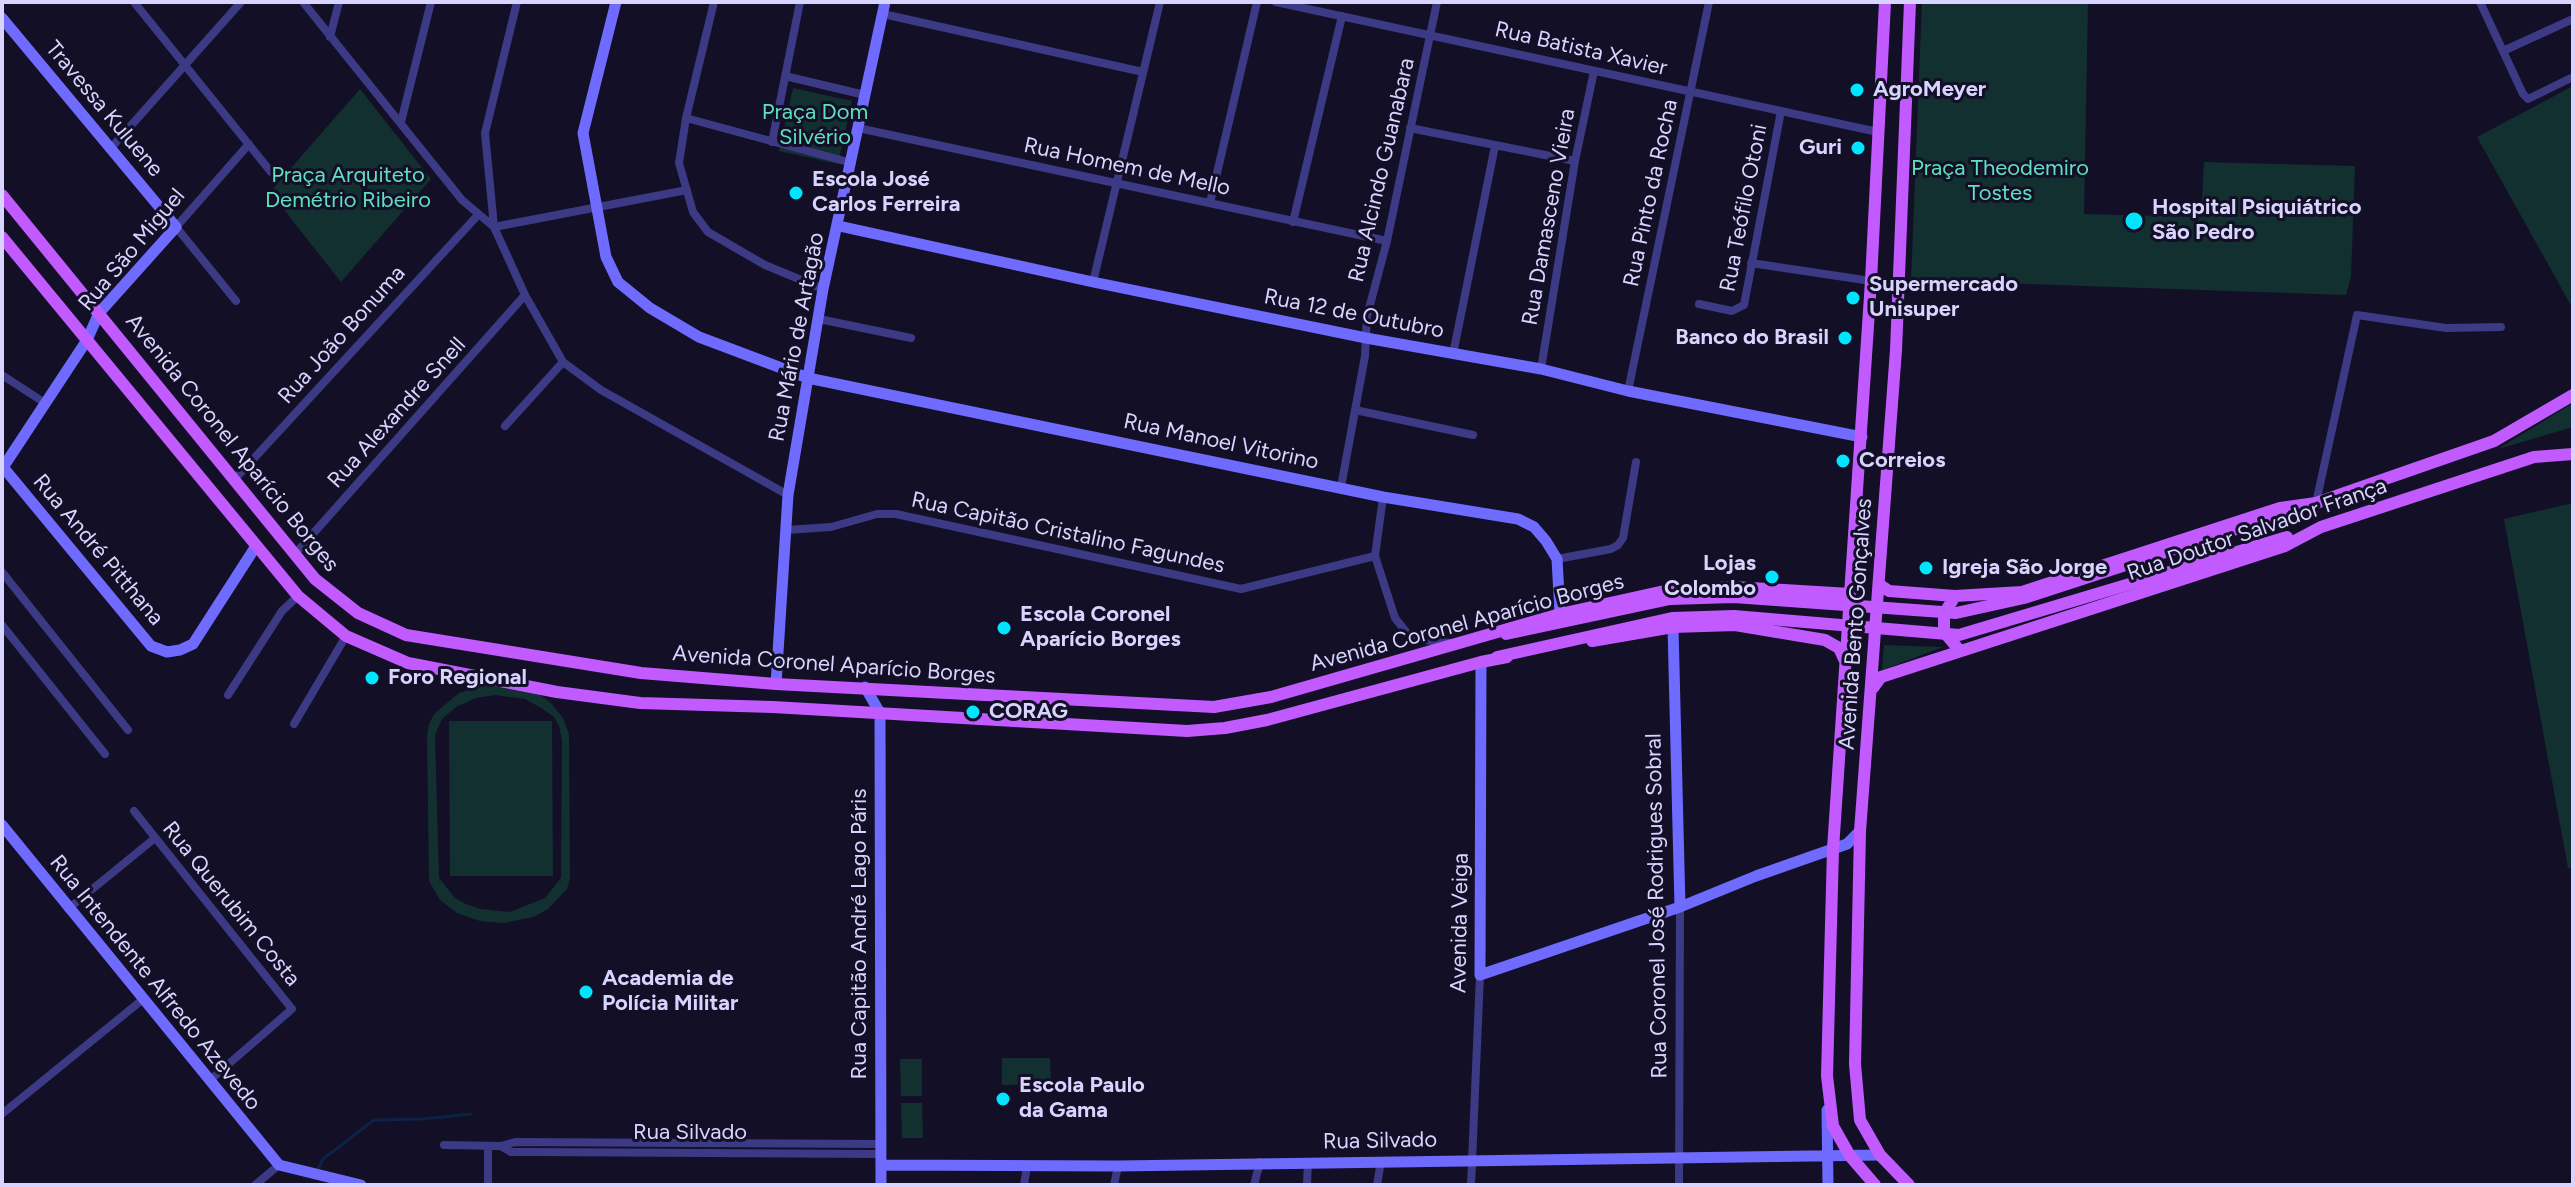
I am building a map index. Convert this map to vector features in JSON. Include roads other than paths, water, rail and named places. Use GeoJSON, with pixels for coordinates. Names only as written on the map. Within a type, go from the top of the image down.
{"type":"FeatureCollection","features":[{"type":"Feature","properties":{"kind":"main road","name":"Avenida Bento Gonçalves"},"geometry":{"type":"LineString","coordinates":[[1875,1185],[1850,1156],[1833,1126],[1827,1076],[1833,849],[1862,437],[1885,2]]}},
{"type":"Feature","properties":{"kind":"main road","name":"Avenida Bento Gonçalves"},"geometry":{"type":"LineString","coordinates":[[1909,1185],[1880,1155],[1860,1120],[1855,1064],[1860,831],[1896,350],[1910,2]]}},
{"type":"Feature","properties":{"kind":"main road","name":"Avenida Coronel Aparício Borges"},"geometry":{"type":"LineString","coordinates":[[2,195],[315,579],[335,597],[380,625],[406,635],[641,673],[776,684],[1214,707],[1271,697],[1560,614],[1669,590],[1734,587],[1850,594]]}},
{"type":"Feature","properties":{"kind":"main road","name":"Avenida Coronel Aparício Borges"},"geometry":{"type":"LineString","coordinates":[[2,237],[298,596],[346,636],[408,663],[472,678],[640,703],[1187,731],[1267,720],[1481,662],[1673,627],[1735,625],[1778,630],[1825,640],[1839,648],[1846,663]]}},
{"type":"Feature","properties":{"kind":"main road","name":"Rua Doutor Salvador França"},"geometry":{"type":"LineString","coordinates":[[1880,585],[1889,591],[1955,596],[2022,592],[2280,508],[2316,503],[2494,441],[2571,395]]}},
{"type":"Feature","properties":{"kind":"main road","name":"Rua Doutor Salvador França"},"geometry":{"type":"LineString","coordinates":[[1871,690],[1881,677],[2285,546],[2321,527],[2534,457],[2573,454]]}},
{"type":"Feature","properties":{"kind":"main road"},"geometry":{"type":"LineString","coordinates":[[1488,636],[1670,599],[1734,597],[1956,613],[2024,598],[2316,503]]}},
{"type":"Feature","properties":{"kind":"main road"},"geometry":{"type":"LineString","coordinates":[[1481,662],[1672,618],[1734,616],[1959,635],[2321,527]]}},
{"type":"Feature","properties":{"kind":"main road"},"geometry":{"type":"LineString","coordinates":[[1778,630],[1790,614],[1782,590]]}},
{"type":"Feature","properties":{"kind":"main road"},"geometry":{"type":"LineString","coordinates":[[1955,596],[1944,614],[1944,632],[1960,651]]}},
{"type":"Feature","properties":{"kind":"street"},"geometry":{"type":"LineString","coordinates":[[134,2],[271,172]]}},
{"type":"Feature","properties":{"kind":"street"},"geometry":{"type":"LineString","coordinates":[[111,148],[241,2]]}},
{"type":"Feature","properties":{"kind":"street"},"geometry":{"type":"LineString","coordinates":[[303,2],[462,200],[494,227],[687,190]]}},
{"type":"Feature","properties":{"kind":"street"},"geometry":{"type":"LineString","coordinates":[[330,37],[339,2]]}},
{"type":"Feature","properties":{"kind":"street"},"geometry":{"type":"LineString","coordinates":[[401,122],[431,2]]}},
{"type":"Feature","properties":{"kind":"street"},"geometry":{"type":"LineString","coordinates":[[517,2],[485,133],[494,227],[525,295],[563,362],[601,390],[788,495]]}},
{"type":"Feature","properties":{"kind":"street","name":"Rua Manoel Vitorino"},"geometry":{"type":"LineString","coordinates":[[616,2],[583,133],[606,257],[618,282],[650,308],[699,337],[808,378],[1383,497],[1518,519],[1534,527],[1557,559]]}},
{"type":"Feature","properties":{"kind":"street"},"geometry":{"type":"LineString","coordinates":[[714,2],[686,118],[679,163],[693,212],[708,232],[765,265],[823,289]]}},
{"type":"Feature","properties":{"kind":"street"},"geometry":{"type":"LineString","coordinates":[[772,142],[800,2]]}},
{"type":"Feature","properties":{"kind":"street"},"geometry":{"type":"LineString","coordinates":[[1093,282],[1160,2]]}},
{"type":"Feature","properties":{"kind":"street"},"geometry":{"type":"LineString","coordinates":[[1210,203],[1257,2]]}},
{"type":"Feature","properties":{"kind":"street","name":"Rua Batista Xavier"},"geometry":{"type":"LineString","coordinates":[[1276,2],[1878,132]]}},
{"type":"Feature","properties":{"kind":"street","name":"Rua Alcindo Guanabara"},"geometry":{"type":"LineString","coordinates":[[1341,487],[1365,356],[1367,316],[1387,241],[1437,2]]}},
{"type":"Feature","properties":{"kind":"street","name":"Rua Pinto da Rocha"},"geometry":{"type":"LineString","coordinates":[[1628,391],[1709,2]]}},
{"type":"Feature","properties":{"kind":"street"},"geometry":{"type":"LineString","coordinates":[[2494,2],[2481,5],[2528,99],[2573,77]]}},
{"type":"Feature","properties":{"kind":"street"},"geometry":{"type":"LineString","coordinates":[[884,8],[1143,72]]}},
{"type":"Feature","properties":{"kind":"street","name":"Rua Mário de Artagão"},"geometry":{"type":"LineString","coordinates":[[776,684],[788,495],[823,289],[884,8]]}},
{"type":"Feature","properties":{"kind":"street"},"geometry":{"type":"LineString","coordinates":[[1293,222],[1342,16]]}},
{"type":"Feature","properties":{"kind":"street","name":"Travessa Kuluene"},"geometry":{"type":"LineString","coordinates":[[2,18],[236,301]]}},
{"type":"Feature","properties":{"kind":"street"},"geometry":{"type":"LineString","coordinates":[[2503,51],[2573,19]]}},
{"type":"Feature","properties":{"kind":"street","name":"Rua Damasceno Vieira"},"geometry":{"type":"LineString","coordinates":[[1541,369],[1575,161],[1594,71]]}},
{"type":"Feature","properties":{"kind":"street"},"geometry":{"type":"LineString","coordinates":[[785,76],[865,95]]}},
{"type":"Feature","properties":{"kind":"street","name":"Rua Teófilo Otoni"},"geometry":{"type":"LineString","coordinates":[[1699,304],[1732,311],[1744,305],[1781,111]]}},
{"type":"Feature","properties":{"kind":"street"},"geometry":{"type":"LineString","coordinates":[[686,118],[852,163]]}},
{"type":"Feature","properties":{"kind":"street","name":"Rua Homem de Mello"},"geometry":{"type":"LineString","coordinates":[[858,128],[1387,241]]}},
{"type":"Feature","properties":{"kind":"street"},"geometry":{"type":"LineString","coordinates":[[1410,128],[1575,161]]}},
{"type":"Feature","properties":{"kind":"street","name":"Rua São Miguel"},"geometry":{"type":"LineString","coordinates":[[2,468],[87,340],[99,313],[249,144]]}},
{"type":"Feature","properties":{"kind":"street"},"geometry":{"type":"LineString","coordinates":[[1453,354],[1495,146]]}},
{"type":"Feature","properties":{"kind":"street","name":"Rua João Bonuma"},"geometry":{"type":"LineString","coordinates":[[234,480],[478,215]]}},
{"type":"Feature","properties":{"kind":"street","name":"Rua 12 de Outubro"},"geometry":{"type":"LineString","coordinates":[[839,226],[1093,282],[1366,338],[1541,369],[1628,391],[1862,437]]}},
{"type":"Feature","properties":{"kind":"street"},"geometry":{"type":"LineString","coordinates":[[1751,263],[1871,281]]}},
{"type":"Feature","properties":{"kind":"street","name":"Rua Alexandre Snell"},"geometry":{"type":"LineString","coordinates":[[295,554],[525,295]]}},
{"type":"Feature","properties":{"kind":"street"},"geometry":{"type":"LineString","coordinates":[[2316,503],[2357,315],[2446,328],[2501,327]]}},
{"type":"Feature","properties":{"kind":"street"},"geometry":{"type":"LineString","coordinates":[[819,319],[911,338]]}},
{"type":"Feature","properties":{"kind":"street"},"geometry":{"type":"LineString","coordinates":[[505,426],[563,362]]}},
{"type":"Feature","properties":{"kind":"street"},"geometry":{"type":"LineString","coordinates":[[2,375],[45,403]]}},
{"type":"Feature","properties":{"kind":"street"},"geometry":{"type":"LineString","coordinates":[[1355,410],[1473,435]]}},
{"type":"Feature","properties":{"kind":"street"},"geometry":{"type":"LineString","coordinates":[[1560,614],[1557,559],[1618,545],[1623,538],[1636,462]]}},
{"type":"Feature","properties":{"kind":"street","name":"Rua André Pitthana"},"geometry":{"type":"LineString","coordinates":[[2,468],[151,646],[167,652],[193,644],[256,546]]}},
{"type":"Feature","properties":{"kind":"street"},"geometry":{"type":"LineString","coordinates":[[1383,497],[1375,556],[1395,618],[1407,633],[1423,640],[1461,644]]}},
{"type":"Feature","properties":{"kind":"street","name":"Rua Capitão Cristalino Fagundes"},"geometry":{"type":"LineString","coordinates":[[786,530],[831,527],[877,514],[896,514],[1241,589],[1375,556]]}},
{"type":"Feature","properties":{"kind":"street"},"geometry":{"type":"LineString","coordinates":[[2,572],[128,730]]}},
{"type":"Feature","properties":{"kind":"street"},"geometry":{"type":"LineString","coordinates":[[228,695],[282,611],[298,596]]}},
{"type":"Feature","properties":{"kind":"street"},"geometry":{"type":"LineString","coordinates":[[2,625],[105,754]]}},
{"type":"Feature","properties":{"kind":"street","name":"Rua Coronel José Rodrigues Sobral"},"geometry":{"type":"LineString","coordinates":[[1673,627],[1680,907],[1679,1185]]}},
{"type":"Feature","properties":{"kind":"street"},"geometry":{"type":"LineString","coordinates":[[294,724],[346,636]]}},
{"type":"Feature","properties":{"kind":"street","name":"Avenida Veiga"},"geometry":{"type":"LineString","coordinates":[[1471,1185],[1480,975],[1481,662]]}},
{"type":"Feature","properties":{"kind":"street","name":"Rua Capitão André Lago Páris"},"geometry":{"type":"LineString","coordinates":[[865,687],[880,713],[881,1185]]}},
{"type":"Feature","properties":{"kind":"street","name":"Rua Querubim Costa"},"geometry":{"type":"LineString","coordinates":[[134,811],[292,1009],[209,1081]]}},
{"type":"Feature","properties":{"kind":"street","name":"Rua Intendente Alfredo Azevedo"},"geometry":{"type":"LineString","coordinates":[[2,825],[279,1165]]}},
{"type":"Feature","properties":{"kind":"street"},"geometry":{"type":"LineString","coordinates":[[1480,975],[1680,907],[1847,844],[1860,831]]}},
{"type":"Feature","properties":{"kind":"street"},"geometry":{"type":"LineString","coordinates":[[68,909],[155,838]]}},
{"type":"Feature","properties":{"kind":"street"},"geometry":{"type":"LineString","coordinates":[[2,1114],[142,1000]]}},
{"type":"Feature","properties":{"kind":"street"},"geometry":{"type":"LineString","coordinates":[[1827,1076],[1828,1185]]}},
{"type":"Feature","properties":{"kind":"street"},"geometry":{"type":"LineString","coordinates":[[532,1142],[533,1152]]}},
{"type":"Feature","properties":{"kind":"street","name":"Rua Silvado"},"geometry":{"type":"LineString","coordinates":[[444,1145],[501,1146],[532,1142],[648,1148],[766,1149],[796,1155],[881,1154],[1027,1166],[1880,1155]]}},
{"type":"Feature","properties":{"kind":"street"},"geometry":{"type":"LineString","coordinates":[[561,1143],[561,1153]]}},
{"type":"Feature","properties":{"kind":"street"},"geometry":{"type":"LineString","coordinates":[[795,1143],[796,1155]]}},
{"type":"Feature","properties":{"kind":"street","name":"Rua Silvado"},"geometry":{"type":"LineString","coordinates":[[766,1149],[795,1143],[856,1144],[881,1154]]}},
{"type":"Feature","properties":{"kind":"street"},"geometry":{"type":"LineString","coordinates":[[824,1144],[825,1155]]}},
{"type":"Feature","properties":{"kind":"street"},"geometry":{"type":"LineString","coordinates":[[856,1144],[856,1154]]}},
{"type":"Feature","properties":{"kind":"street"},"geometry":{"type":"LineString","coordinates":[[488,1146],[488,1185]]}},
{"type":"Feature","properties":{"kind":"street","name":"Rua Silvado"},"geometry":{"type":"LineString","coordinates":[[501,1146],[511,1152],[561,1153],[648,1148]]}},
{"type":"Feature","properties":{"kind":"street"},"geometry":{"type":"LineString","coordinates":[[1377,1185],[1381,1161]]}},
{"type":"Feature","properties":{"kind":"street"},"geometry":{"type":"LineString","coordinates":[[1254,1185],[1260,1162]]}},
{"type":"Feature","properties":{"kind":"street"},"geometry":{"type":"LineString","coordinates":[[1307,1185],[1308,1162]]}},
{"type":"Feature","properties":{"kind":"street"},"geometry":{"type":"LineString","coordinates":[[255,1185],[279,1165],[361,1185]]}},
{"type":"Feature","properties":{"kind":"street"},"geometry":{"type":"LineString","coordinates":[[1024,1185],[1027,1166]]}},
{"type":"Feature","properties":{"kind":"street"},"geometry":{"type":"LineString","coordinates":[[1114,1185],[1118,1166]]}},
{"type":"Feature","properties":{"kind":"waterway"},"geometry":{"type":"LineString","coordinates":[[317,1171],[323,1159],[374,1120],[471,1114]]}},
{"type":"Feature","properties":{"kind":"place","name":"AgroMeyer"},"geometry":{"type":"Point","coordinates":[1857,90]}},
{"type":"Feature","properties":{"kind":"place","name":"Guri"},"geometry":{"type":"Point","coordinates":[1858,148]}},
{"type":"Feature","properties":{"kind":"place","name":"Escola José Carlos Ferreira"},"geometry":{"type":"Point","coordinates":[796,193]}},
{"type":"Feature","properties":{"kind":"place","name":"Hospital Psiquiátrico São Pedro"},"geometry":{"type":"Point","coordinates":[2134,221]}},
{"type":"Feature","properties":{"kind":"place","name":"Supermercado Unisuper"},"geometry":{"type":"Point","coordinates":[1853,298]}},
{"type":"Feature","properties":{"kind":"place","name":"Banco do Brasil"},"geometry":{"type":"Point","coordinates":[1845,338]}},
{"type":"Feature","properties":{"kind":"place","name":"Correios"},"geometry":{"type":"Point","coordinates":[1843,461]}},
{"type":"Feature","properties":{"kind":"place","name":"Igreja São Jorge"},"geometry":{"type":"Point","coordinates":[1926,568]}},
{"type":"Feature","properties":{"kind":"place","name":"Lojas Colombo"},"geometry":{"type":"Point","coordinates":[1772,577]}},
{"type":"Feature","properties":{"kind":"place","name":"Escola Coronel Aparício Borges"},"geometry":{"type":"Point","coordinates":[1004,628]}},
{"type":"Feature","properties":{"kind":"place","name":"Foro Regional"},"geometry":{"type":"Point","coordinates":[372,678]}},
{"type":"Feature","properties":{"kind":"place","name":"CORAG"},"geometry":{"type":"Point","coordinates":[973,712]}},
{"type":"Feature","properties":{"kind":"place","name":"Academia de Polícia Militar"},"geometry":{"type":"Point","coordinates":[586,992]}},
{"type":"Feature","properties":{"kind":"place","name":"Escola Paulo da Gama"},"geometry":{"type":"Point","coordinates":[1003,1099]}},
{"type":"Feature","properties":{"kind":"park label","name":"Praça Dom Silvério"},"geometry":{"type":"Point","coordinates":[815,126]}},
{"type":"Feature","properties":{"kind":"park label","name":"Praça Theodemiro Tostes"},"geometry":{"type":"Point","coordinates":[2000,182]}},
{"type":"Feature","properties":{"kind":"park label","name":"Praça Arquiteto Demétrio Ribeiro"},"geometry":{"type":"Point","coordinates":[348,188]}}]}
